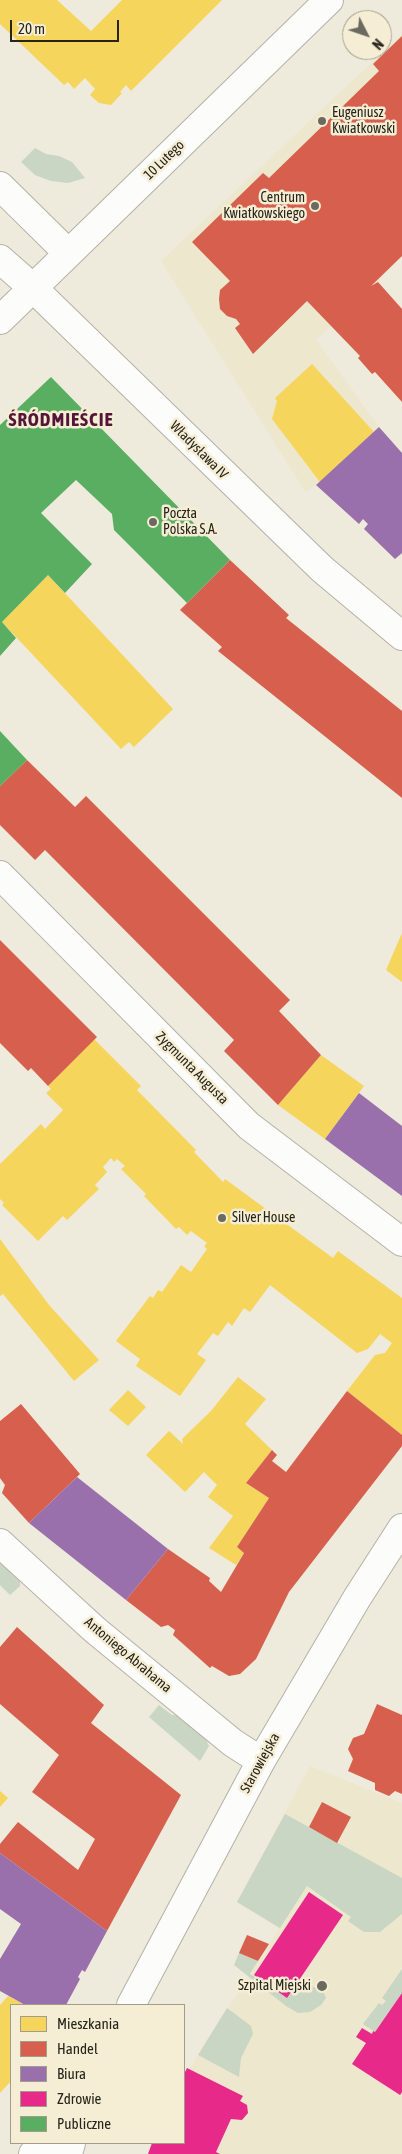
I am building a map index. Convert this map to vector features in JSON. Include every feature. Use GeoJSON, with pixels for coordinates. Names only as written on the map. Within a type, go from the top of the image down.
{"type":"FeatureCollection","features":[{"type":"Feature","properties":{"kind":"street","name":"10 Lutego"},"geometry":{"type":"LineString","coordinates":[[0,320],[329,0]]}},
{"type":"Feature","properties":{"kind":"street"},"geometry":{"type":"LineString","coordinates":[[0,186],[68,254]]}},
{"type":"Feature","properties":{"kind":"street","name":"Władysława IV"},"geometry":{"type":"LineString","coordinates":[[0,260],[33,288],[322,569],[402,636]]}},
{"type":"Feature","properties":{"kind":"street","name":"Zygmunta Augusta"},"geometry":{"type":"LineString","coordinates":[[0,875],[250,1126],[402,1242]]}},
{"type":"Feature","properties":{"kind":"street","name":"Starowiejska"},"geometry":{"type":"LineString","coordinates":[[132,2004],[261,1761],[357,1598],[402,1528]]}},
{"type":"Feature","properties":{"kind":"street","name":"Antoniego Abrahama"},"geometry":{"type":"LineString","coordinates":[[0,1543],[95,1630],[233,1743],[261,1761]]}},
{"type":"Feature","properties":{"kind":"street"},"geometry":{"type":"LineString","coordinates":[[32,2154],[47,2144]]}},
{"type":"Feature","properties":{"kind":"shaded area","name":"Centrum Kwiatkowskiego"},"geometry":{"type":"Polygon","coordinates":[[[402,34],[402,256],[378,282],[316,340],[379,427],[306,493],[161,261],[374,60],[392,60],[392,43],[402,34]]]}},
{"type":"Feature","properties":{"kind":"shaded area","name":"Szpital Miejski"},"geometry":{"type":"Polygon","coordinates":[[[310,1766],[402,1803],[402,2154],[147,2154],[152,2144],[185,2144],[185,2072],[187,2068],[189,2069],[279,1929],[237,1902],[310,1766]]]}},
{"type":"Feature","properties":{"kind":"green space"},"geometry":{"type":"Polygon","coordinates":[[[35,148],[46,154],[59,156],[72,162],[85,178],[68,183],[51,181],[35,175],[21,162],[35,148]]]}},
{"type":"Feature","properties":{"kind":"green space"},"geometry":{"type":"Polygon","coordinates":[[[0,1551],[20,1577],[20,1586],[10,1595],[0,1585],[0,1551]]]}},
{"type":"Feature","properties":{"kind":"green space"},"geometry":{"type":"Polygon","coordinates":[[[159,1705],[172,1715],[192,1714],[197,1719],[209,1746],[200,1761],[149,1717],[159,1705]]]}},
{"type":"Feature","properties":{"kind":"green space"},"geometry":{"type":"Polygon","coordinates":[[[285,1814],[402,1878],[402,1914],[380,1932],[364,1932],[348,1921],[351,1917],[307,1886],[280,1928],[237,1902],[285,1814]]]}},
{"type":"Feature","properties":{"kind":"green space"},"geometry":{"type":"Polygon","coordinates":[[[239,1953],[258,1961],[250,1974],[287,1997],[300,1979],[324,1993],[326,1998],[321,2005],[310,2012],[298,2013],[286,2006],[234,1965],[239,1953]]]}},
{"type":"Feature","properties":{"kind":"green space"},"geometry":{"type":"Polygon","coordinates":[[[402,1969],[402,1993],[375,2032],[363,2024],[379,2003],[382,2005],[386,2001],[382,1998],[402,1969]]]}},
{"type":"Feature","properties":{"kind":"green space"},"geometry":{"type":"Polygon","coordinates":[[[227,2008],[251,2026],[253,2034],[241,2058],[239,2077],[198,2055],[227,2008]]]}},
{"type":"Feature","properties":{"kind":"building: Mieszkania"},"geometry":{"type":"Polygon","coordinates":[[[0,0],[57,0],[91,31],[122,0],[222,0],[131,91],[126,85],[120,92],[122,93],[111,105],[99,103],[90,95],[95,89],[85,78],[74,89],[68,82],[64,85],[0,24],[0,0]]]}},
{"type":"Feature","properties":{"kind":"building: Mieszkania"},"geometry":{"type":"Polygon","coordinates":[[[312,364],[374,432],[320,482],[272,419],[277,401],[275,398],[312,364]]]}},
{"type":"Feature","properties":{"kind":"building: Mieszkania"},"geometry":{"type":"Polygon","coordinates":[[[48,575],[173,709],[134,747],[129,742],[121,749],[2,622],[48,575]]]}},
{"type":"Feature","properties":{"kind":"building: Mieszkania"},"geometry":{"type":"Polygon","coordinates":[[[402,933],[402,982],[386,970],[402,933]]]}},
{"type":"Feature","properties":{"kind":"building: Mieszkania","name":"Silver House"},"geometry":{"type":"Polygon","coordinates":[[[94,1039],[141,1086],[137,1090],[196,1150],[194,1152],[223,1182],[225,1179],[333,1258],[338,1251],[402,1298],[402,1435],[347,1391],[375,1355],[385,1353],[392,1343],[380,1334],[368,1349],[357,1353],[270,1285],[250,1312],[244,1308],[232,1326],[228,1322],[218,1336],[213,1333],[197,1354],[206,1360],[180,1396],[136,1366],[140,1359],[116,1341],[150,1296],[153,1298],[158,1290],[162,1292],[181,1265],[191,1272],[207,1249],[204,1246],[207,1243],[191,1231],[187,1235],[179,1227],[176,1229],[144,1196],[146,1194],[121,1169],[125,1166],[117,1159],[114,1162],[111,1158],[103,1167],[107,1172],[95,1185],[99,1189],[67,1220],[63,1216],[38,1241],[2,1205],[4,1203],[0,1199],[0,1164],[41,1124],[45,1129],[63,1110],[46,1093],[51,1089],[48,1086],[94,1039]]]}},
{"type":"Feature","properties":{"kind":"building: Mieszkania"},"geometry":{"type":"Polygon","coordinates":[[[321,1055],[364,1086],[325,1139],[278,1105],[321,1055]]]}},
{"type":"Feature","properties":{"kind":"building: Mieszkania"},"geometry":{"type":"Polygon","coordinates":[[[0,1239],[49,1305],[99,1360],[74,1381],[3,1294],[0,1296],[0,1239]]]}},
{"type":"Feature","properties":{"kind":"building: Mieszkania"},"geometry":{"type":"Polygon","coordinates":[[[238,1377],[266,1399],[245,1424],[272,1450],[246,1483],[269,1498],[237,1547],[244,1553],[236,1565],[209,1548],[233,1516],[208,1497],[217,1485],[204,1472],[185,1492],[146,1455],[169,1431],[183,1444],[182,1439],[211,1411],[238,1377]]]}},
{"type":"Feature","properties":{"kind":"building: Mieszkania"},"geometry":{"type":"Polygon","coordinates":[[[128,1390],[146,1407],[128,1426],[109,1410],[128,1390]]]}},
{"type":"Feature","properties":{"kind":"building: Mieszkania"},"geometry":{"type":"Polygon","coordinates":[[[0,1791],[8,1798],[0,1807],[0,1791]]]}},
{"type":"Feature","properties":{"kind":"building: Mieszkania"},"geometry":{"type":"Polygon","coordinates":[[[8,1996],[23,2004],[10,2004],[10,2082],[0,2093],[0,2005],[8,1996]]]}},
{"type":"Feature","properties":{"kind":"building: Handel","name":"Centrum Kwiatkowskiego"},"geometry":{"type":"Polygon","coordinates":[[[402,36],[402,256],[371,286],[378,282],[402,309],[402,402],[375,372],[372,374],[358,358],[360,356],[307,301],[253,354],[235,328],[240,324],[236,319],[227,316],[220,309],[220,290],[230,281],[192,242],[263,173],[269,178],[379,71],[373,64],[377,60],[392,60],[392,46],[402,36]]]}},
{"type":"Feature","properties":{"kind":"building: Handel"},"geometry":{"type":"Polygon","coordinates":[[[230,560],[289,615],[286,618],[402,711],[402,798],[218,651],[222,647],[180,610],[230,560]]]}},
{"type":"Feature","properties":{"kind":"building: Handel"},"geometry":{"type":"Polygon","coordinates":[[[27,760],[75,807],[86,796],[290,1000],[279,1011],[321,1055],[278,1105],[224,1051],[234,1040],[45,850],[35,860],[0,825],[0,786],[27,760]]]}},
{"type":"Feature","properties":{"kind":"building: Handel"},"geometry":{"type":"Polygon","coordinates":[[[0,940],[97,1037],[48,1086],[31,1068],[28,1071],[0,1043],[0,940]]]}},
{"type":"Feature","properties":{"kind":"building: Handel"},"geometry":{"type":"Polygon","coordinates":[[[347,1391],[402,1435],[402,1446],[289,1592],[256,1659],[240,1674],[229,1676],[212,1666],[210,1668],[173,1635],[175,1630],[168,1625],[161,1627],[126,1600],[168,1549],[210,1578],[209,1581],[221,1592],[244,1553],[237,1547],[269,1498],[246,1483],[272,1450],[277,1455],[272,1461],[286,1472],[347,1391]]]}},
{"type":"Feature","properties":{"kind":"building: Handel"},"geometry":{"type":"Polygon","coordinates":[[[21,1404],[80,1474],[29,1523],[2,1493],[5,1485],[0,1478],[0,1421],[21,1404]]]}},
{"type":"Feature","properties":{"kind":"building: Handel"},"geometry":{"type":"Polygon","coordinates":[[[17,1627],[104,1705],[91,1723],[181,1795],[107,1931],[0,1853],[0,1844],[18,1822],[78,1870],[95,1839],[32,1792],[59,1755],[0,1704],[0,1647],[17,1627]]]}},
{"type":"Feature","properties":{"kind":"building: Handel"},"geometry":{"type":"Polygon","coordinates":[[[377,1704],[402,1715],[402,1794],[395,1791],[389,1796],[375,1790],[375,1783],[348,1771],[353,1759],[348,1749],[353,1738],[364,1734],[377,1704]]]}},
{"type":"Feature","properties":{"kind":"building: Handel"},"geometry":{"type":"Polygon","coordinates":[[[322,1802],[351,1817],[337,1843],[309,1827],[322,1802]]]}},
{"type":"Feature","properties":{"kind":"building: Handel"},"geometry":{"type":"Polygon","coordinates":[[[247,1935],[269,1944],[258,1961],[239,1953],[247,1935]]]}},
{"type":"Feature","properties":{"kind":"building: Biura"},"geometry":{"type":"Polygon","coordinates":[[[379,427],[402,453],[402,553],[395,559],[364,529],[368,524],[363,519],[359,524],[316,485],[379,427]]]}},
{"type":"Feature","properties":{"kind":"building: Biura"},"geometry":{"type":"Polygon","coordinates":[[[359,1093],[402,1126],[402,1196],[325,1139],[359,1093]]]}},
{"type":"Feature","properties":{"kind":"building: Biura"},"geometry":{"type":"Polygon","coordinates":[[[77,1477],[168,1549],[126,1600],[29,1523],[77,1477]]]}},
{"type":"Feature","properties":{"kind":"building: Biura"},"geometry":{"type":"Polygon","coordinates":[[[0,1853],[107,1931],[85,1972],[82,1970],[78,1977],[80,1979],[67,2004],[23,2004],[0,1991],[0,1959],[21,1924],[0,1909],[0,1853]]]}},
{"type":"Feature","properties":{"kind":"building: Zdrowie"},"geometry":{"type":"Polygon","coordinates":[[[309,1892],[343,1915],[287,1998],[254,1975],[309,1892]]]}},
{"type":"Feature","properties":{"kind":"building: Zdrowie"},"geometry":{"type":"Polygon","coordinates":[[[402,1993],[402,2092],[400,2095],[352,2064],[366,2043],[356,2037],[362,2028],[372,2034],[373,2031],[375,2032],[402,1993]]]}},
{"type":"Feature","properties":{"kind":"building: Zdrowie"},"geometry":{"type":"Polygon","coordinates":[[[187,2068],[243,2096],[240,2101],[247,2105],[248,2113],[242,2120],[231,2119],[216,2152],[220,2154],[148,2154],[152,2144],[185,2144],[185,2072],[187,2068]]]}},
{"type":"Feature","properties":{"kind":"building: Publiczne","name":"Poczta Polska S.A."},"geometry":{"type":"Polygon","coordinates":[[[51,377],[230,560],[187,603],[114,530],[112,514],[76,480],[41,513],[92,564],[65,593],[48,575],[2,622],[16,638],[0,656],[0,425],[51,377]]]}},
{"type":"Feature","properties":{"kind":"building: Publiczne"},"geometry":{"type":"Polygon","coordinates":[[[0,731],[27,760],[0,786],[0,731]]]}},
{"type":"Feature","properties":{"kind":"place","name":"Eugeniusz Kwiatkowski"},"geometry":{"type":"Point","coordinates":[322,121]}},
{"type":"Feature","properties":{"kind":"place","name":"Centrum Kwiatkowskiego"},"geometry":{"type":"Point","coordinates":[315,206]}},
{"type":"Feature","properties":{"kind":"place","name":"Poczta Polska S.A."},"geometry":{"type":"Point","coordinates":[153,522]}},
{"type":"Feature","properties":{"kind":"place","name":"Silver House"},"geometry":{"type":"Point","coordinates":[222,1218]}},
{"type":"Feature","properties":{"kind":"place","name":"Szpital Miejski"},"geometry":{"type":"Point","coordinates":[322,1986]}},
{"type":"Feature","properties":{"kind":"district","name":"ŚRÓDMIEŚCIE"},"geometry":{"type":"Point","coordinates":[61,420]}}]}
